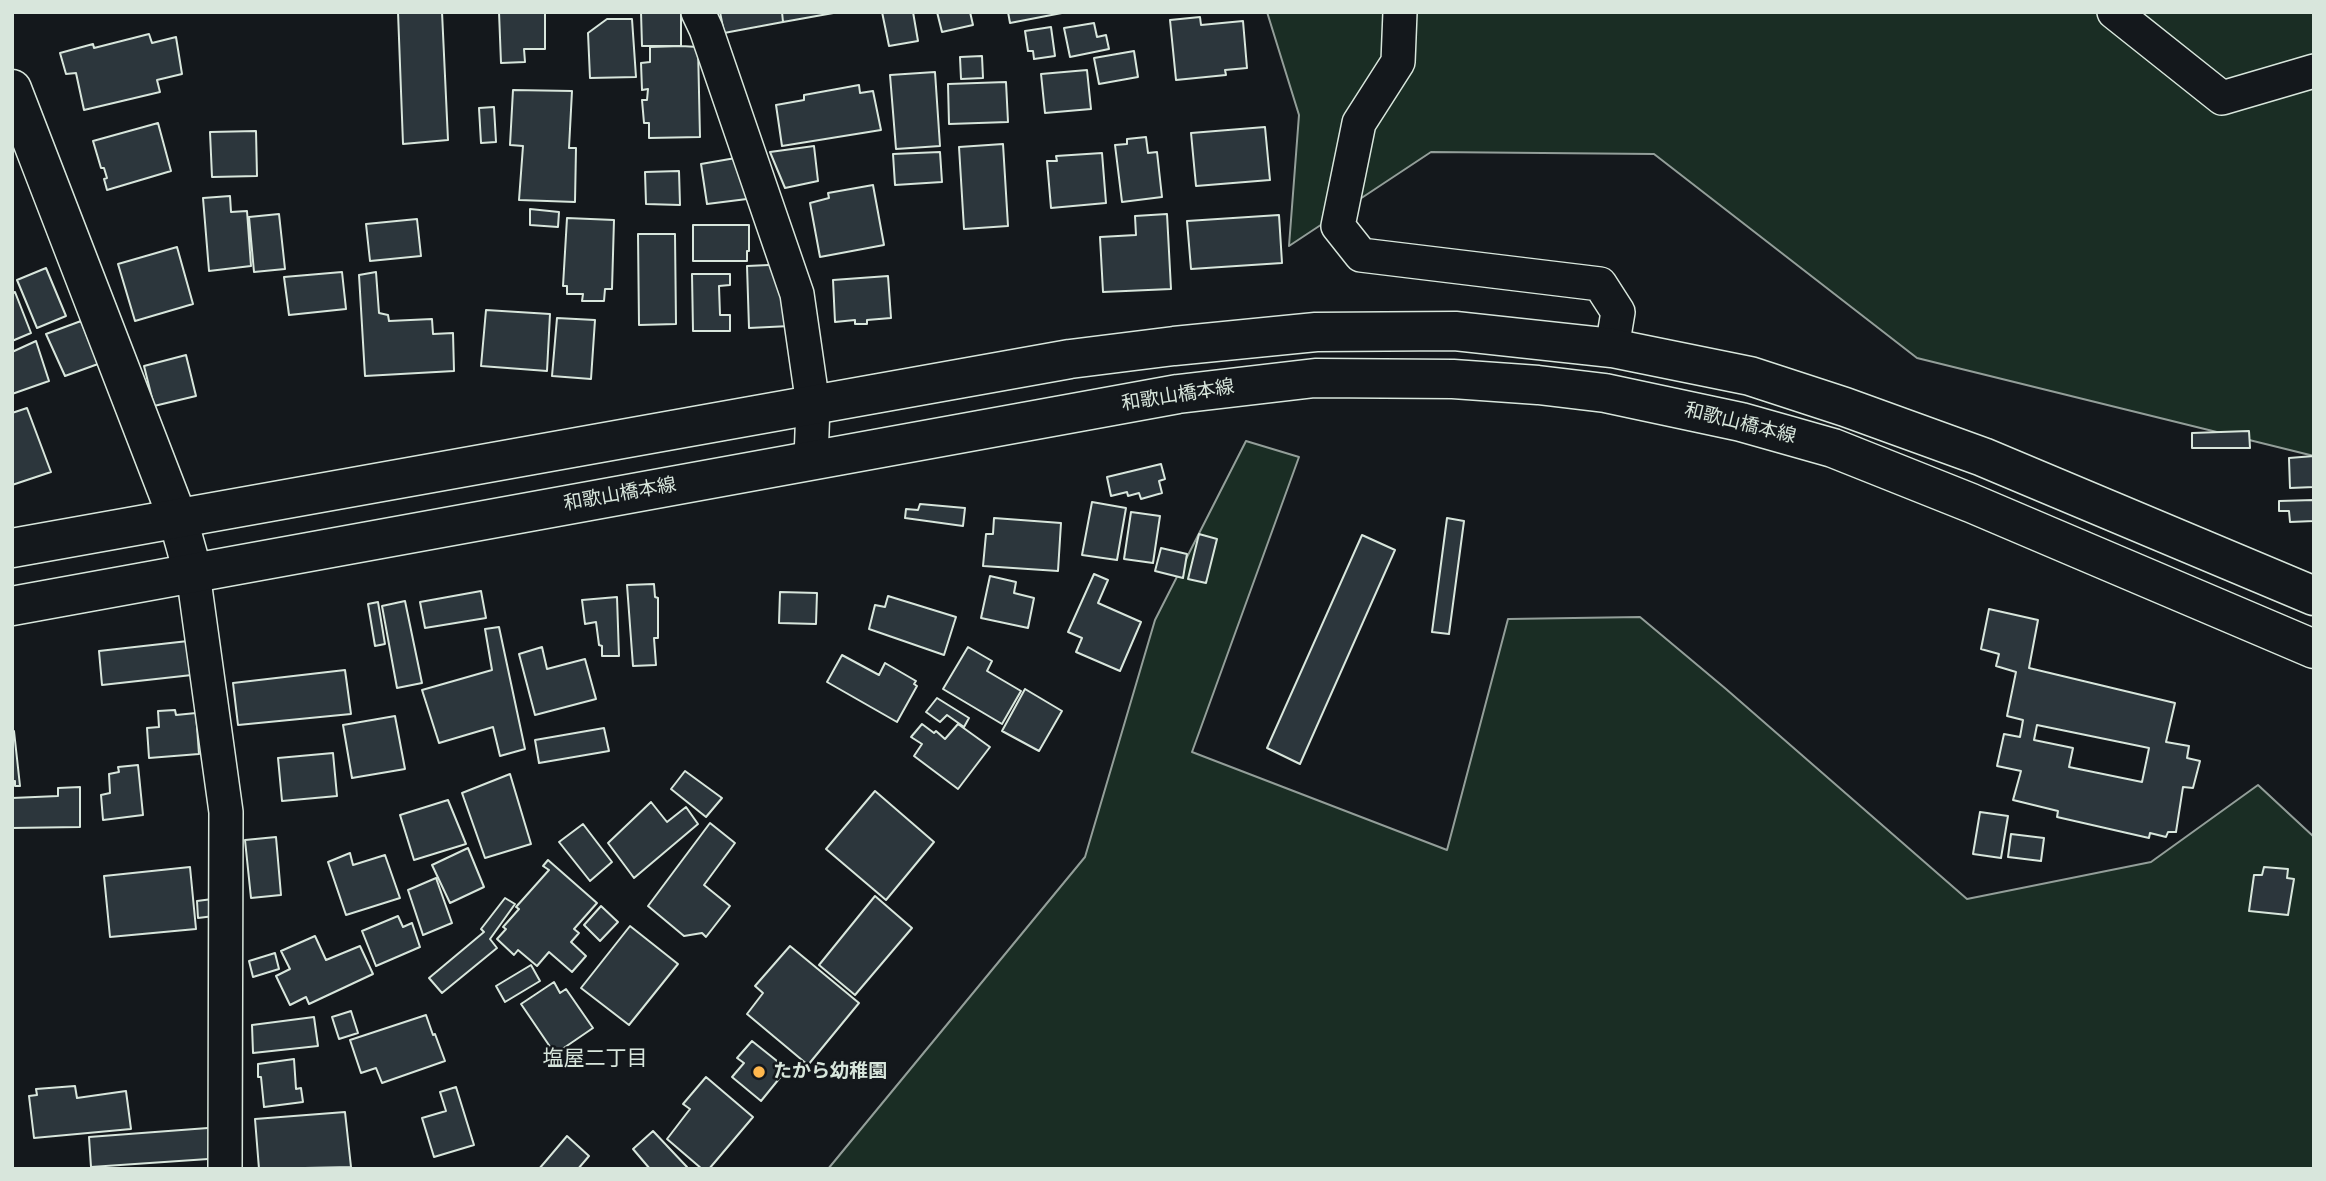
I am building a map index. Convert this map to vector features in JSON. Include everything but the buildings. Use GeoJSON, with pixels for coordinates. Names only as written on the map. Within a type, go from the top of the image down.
{"type":"FeatureCollection","features":[{"type":"Feature","properties":{"kind":"main road"},"geometry":{"type":"LineString","coordinates":[[12,89],[178,519],[193,573]]}},
{"type":"Feature","properties":{"kind":"main road"},"geometry":{"type":"LineString","coordinates":[[12,548],[1070,359],[1174,345],[1316,332],[1455,331],[1612,348],[1750,376],[1983,457],[2314,596]]}},
{"type":"Feature","properties":{"kind":"main road","name":"和歌山橋本線"},"geometry":{"type":"LineString","coordinates":[[12,606],[1178,394],[1315,378],[1454,379],[1605,393],[1741,422],[1833,449],[1971,503],[2314,649]]}},
{"type":"Feature","properties":{"kind":"street"},"geometry":{"type":"LineString","coordinates":[[698,12],[797,294],[813,405],[811,460]]}},
{"type":"Feature","properties":{"kind":"street"},"geometry":{"type":"LineString","coordinates":[[1400,12],[1398,62],[1359,122],[1338,226],[1361,255],[1600,284],[1618,312],[1612,348]]}},
{"type":"Feature","properties":{"kind":"street"},"geometry":{"type":"LineString","coordinates":[[2114,12],[2222,98],[2314,71]]}},
{"type":"Feature","properties":{"kind":"street"},"geometry":{"type":"LineString","coordinates":[[193,573],[226,812],[225,1169]]}},
{"type":"Feature","properties":{"kind":"green space"},"geometry":{"type":"Polygon","coordinates":[[[1267,12],[2314,12],[2314,456],[1917,358],[1654,154],[1431,152],[1289,246],[1299,115],[1267,12]]]}},
{"type":"Feature","properties":{"kind":"green space"},"geometry":{"type":"Polygon","coordinates":[[[1246,441],[1299,457],[1192,752],[1447,850],[1508,619],[1640,617],[1967,899],[2151,862],[2258,785],[2314,837],[2314,1169],[828,1169],[1085,857],[1155,620],[1246,441]]]}},
{"type":"Feature","properties":{"kind":"place","name":"たから幼稚園"},"geometry":{"type":"Point","coordinates":[759,1072]}},
{"type":"Feature","properties":{"kind":"district","name":"塩屋二丁目"},"geometry":{"type":"Point","coordinates":[595,1060]}}]}
